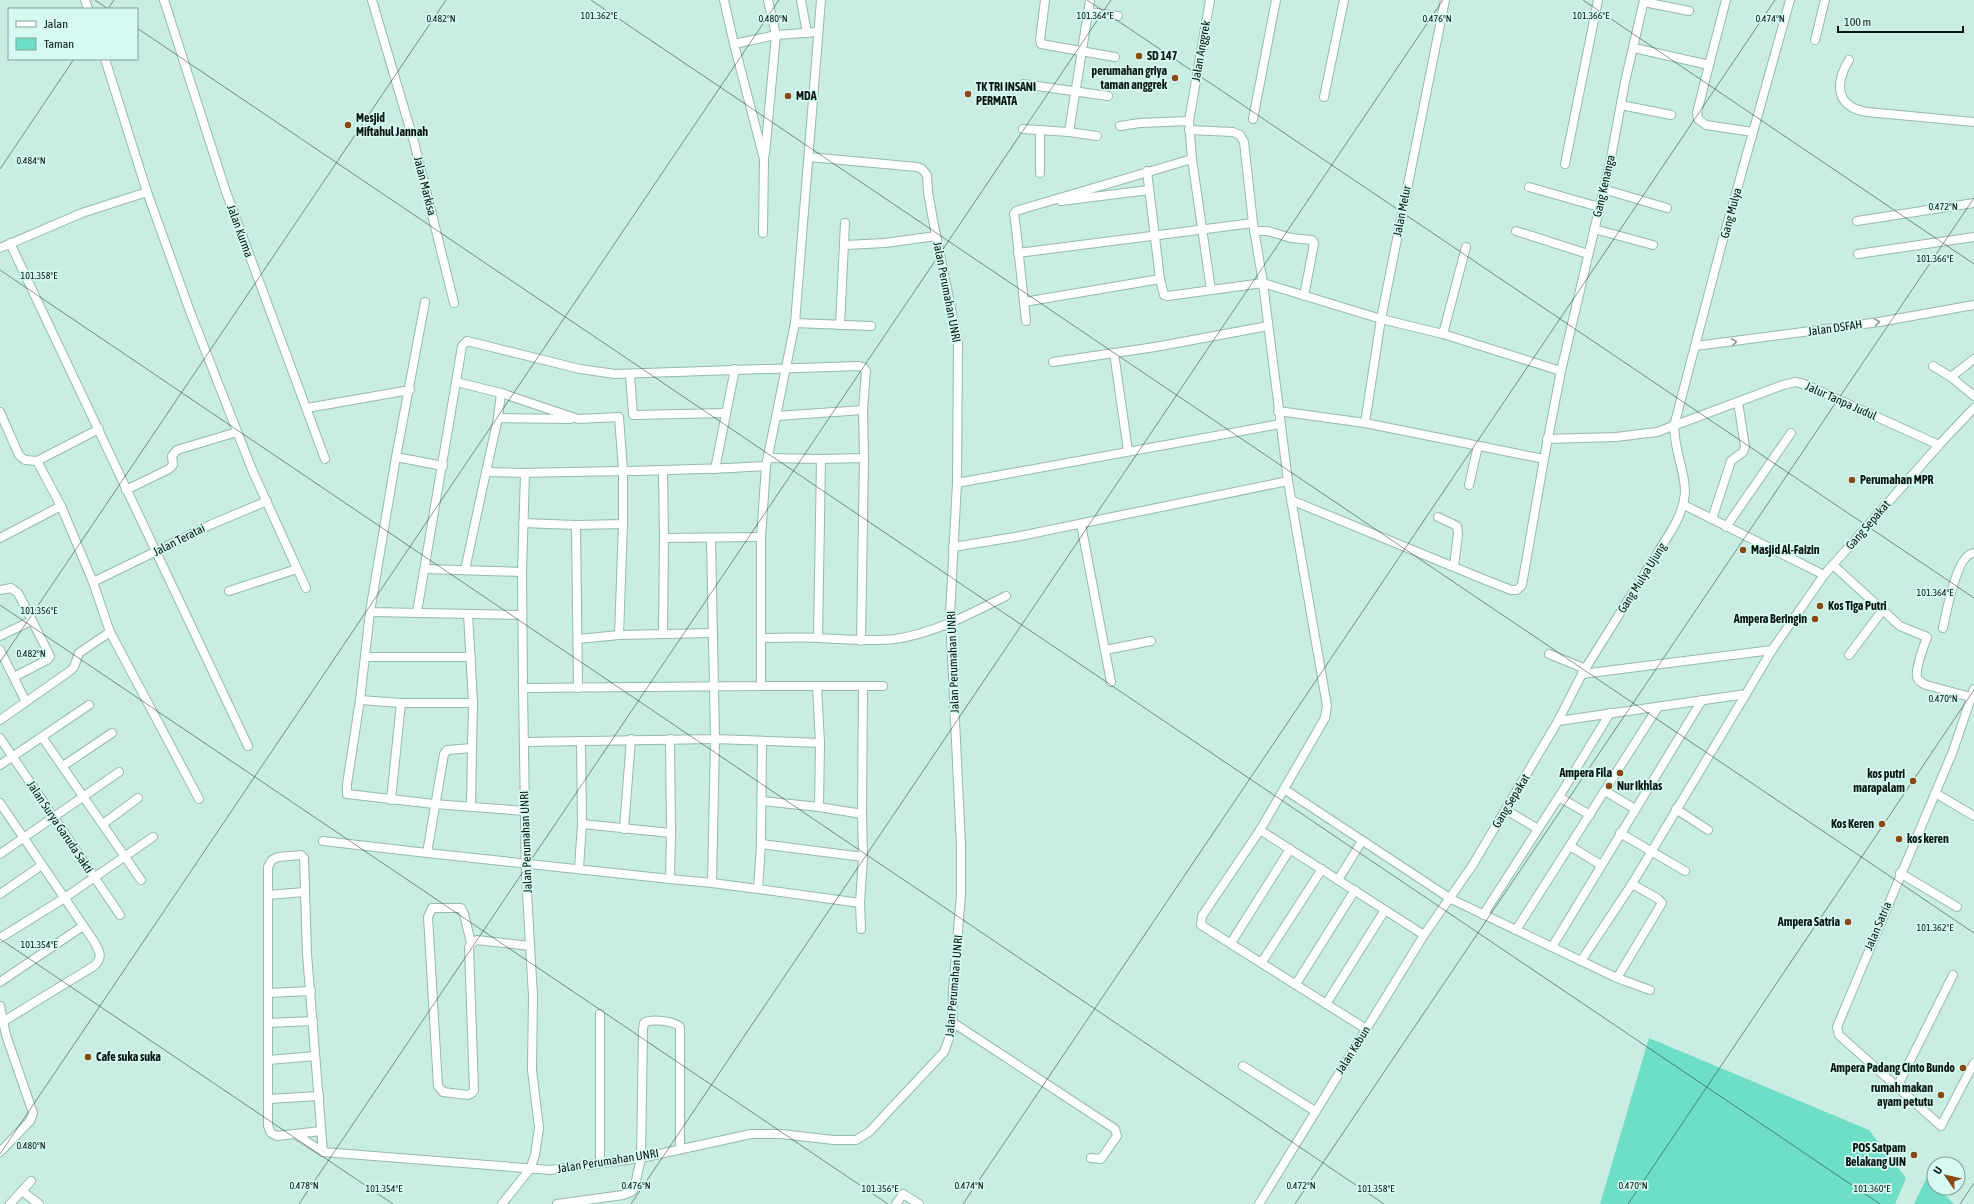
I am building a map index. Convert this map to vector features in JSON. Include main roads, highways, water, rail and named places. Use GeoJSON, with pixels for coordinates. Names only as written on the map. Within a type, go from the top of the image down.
{"type":"FeatureCollection","features":[{"type":"Feature","properties":{"kind":"place","name":"SD 147"},"geometry":{"type":"Point","coordinates":[1139,56]}},
{"type":"Feature","properties":{"kind":"place","name":"perumahan griya taman anggrek"},"geometry":{"type":"Point","coordinates":[1175,78]}},
{"type":"Feature","properties":{"kind":"place","name":"TK TRI INSANI PERMATA"},"geometry":{"type":"Point","coordinates":[968,94]}},
{"type":"Feature","properties":{"kind":"place","name":"MDA"},"geometry":{"type":"Point","coordinates":[788,96]}},
{"type":"Feature","properties":{"kind":"place","name":"Mesjid Miftahul Jannah"},"geometry":{"type":"Point","coordinates":[348,125]}},
{"type":"Feature","properties":{"kind":"place","name":"Perumahan MPR"},"geometry":{"type":"Point","coordinates":[1852,480]}},
{"type":"Feature","properties":{"kind":"place","name":"Masjid Al-Faizin"},"geometry":{"type":"Point","coordinates":[1743,550]}},
{"type":"Feature","properties":{"kind":"place","name":"Kos Tiga Putri"},"geometry":{"type":"Point","coordinates":[1820,606]}},
{"type":"Feature","properties":{"kind":"place","name":"Ampera Beringin"},"geometry":{"type":"Point","coordinates":[1815,619]}},
{"type":"Feature","properties":{"kind":"place","name":"Ampera Fila"},"geometry":{"type":"Point","coordinates":[1620,773]}},
{"type":"Feature","properties":{"kind":"place","name":"kos putri marapalam"},"geometry":{"type":"Point","coordinates":[1913,781]}},
{"type":"Feature","properties":{"kind":"place","name":"Nur Ikhlas"},"geometry":{"type":"Point","coordinates":[1609,786]}},
{"type":"Feature","properties":{"kind":"place","name":"Kos Keren"},"geometry":{"type":"Point","coordinates":[1882,824]}},
{"type":"Feature","properties":{"kind":"place","name":"kos keren"},"geometry":{"type":"Point","coordinates":[1899,839]}},
{"type":"Feature","properties":{"kind":"place","name":"Ampera Satria"},"geometry":{"type":"Point","coordinates":[1848,922]}},
{"type":"Feature","properties":{"kind":"place","name":"Cafe suka suka"},"geometry":{"type":"Point","coordinates":[88,1057]}},
{"type":"Feature","properties":{"kind":"place","name":"Ampera Padang Cinto Bundo"},"geometry":{"type":"Point","coordinates":[1963,1068]}},
{"type":"Feature","properties":{"kind":"place","name":"rumah makan ayam petutu"},"geometry":{"type":"Point","coordinates":[1941,1095]}},
{"type":"Feature","properties":{"kind":"place","name":"POS Satpam Belakang UIN"},"geometry":{"type":"Point","coordinates":[1914,1155]}}]}
